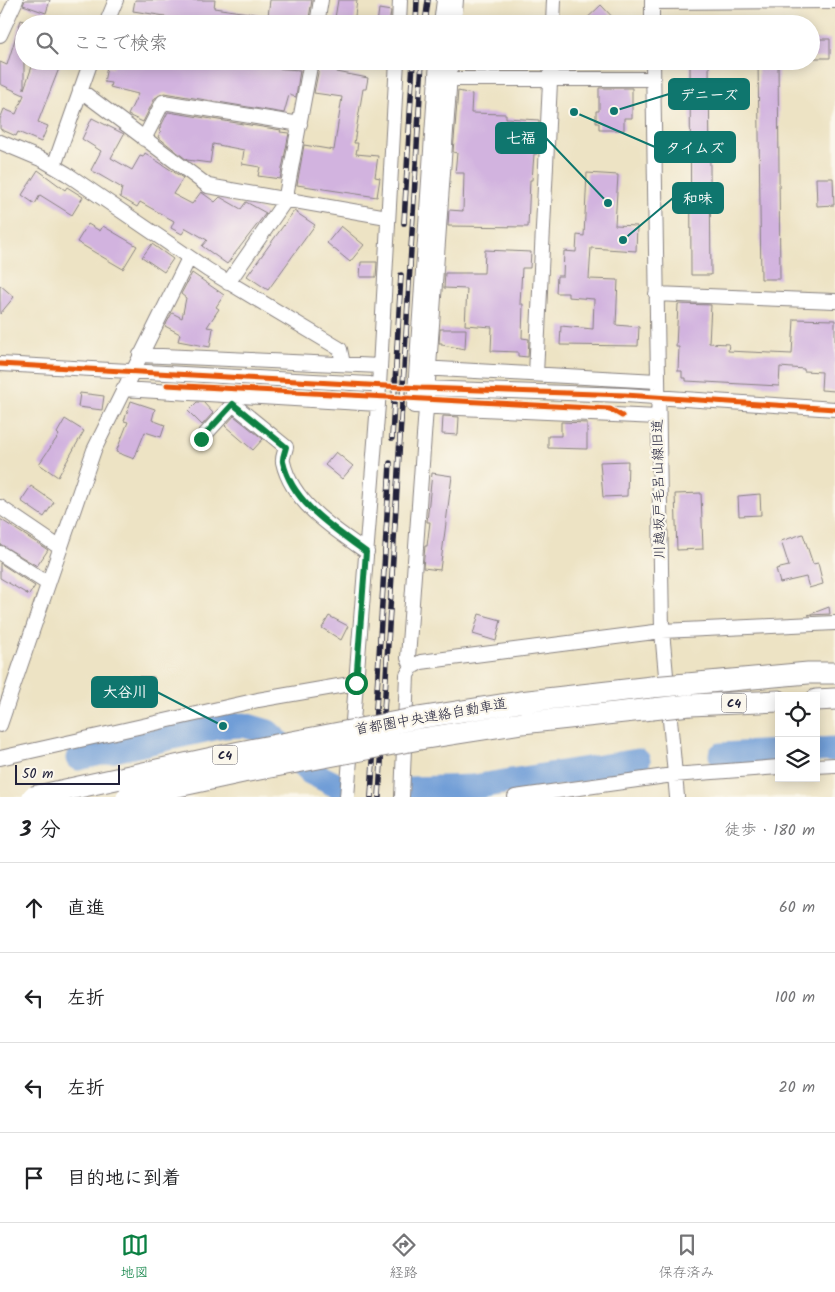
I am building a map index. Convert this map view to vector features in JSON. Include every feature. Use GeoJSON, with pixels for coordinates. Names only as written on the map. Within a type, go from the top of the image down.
{"type":"FeatureCollection","features":[{"type":"Feature","properties":{"kind":"highway","name":"首都圏中央連絡自動車道"},"geometry":{"type":"LineString","coordinates":[[33,797],[240,752],[418,718],[520,702],[652,687],[808,673],[835,673]]}},
{"type":"Feature","properties":{"kind":"highway"},"geometry":{"type":"LineString","coordinates":[[820,700],[835,699]]}},
{"type":"Feature","properties":{"kind":"highway","name":"首都圏中央連絡自動車道"},"geometry":{"type":"LineString","coordinates":[[127,797],[242,772],[420,739],[522,723],[690,705],[775,701]]}},
{"type":"Feature","properties":{"kind":"street"},"geometry":{"type":"LineString","coordinates":[[0,35],[16,0]]}},
{"type":"Feature","properties":{"kind":"street"},"geometry":{"type":"LineString","coordinates":[[110,15],[116,0]]}},
{"type":"Feature","properties":{"kind":"street"},"geometry":{"type":"LineString","coordinates":[[318,15],[321,0]]}},
{"type":"Feature","properties":{"kind":"street"},"geometry":{"type":"LineString","coordinates":[[399,15],[400,0]]}},
{"type":"Feature","properties":{"kind":"street"},"geometry":{"type":"LineString","coordinates":[[442,15],[444,0]]}},
{"type":"Feature","properties":{"kind":"street"},"geometry":{"type":"LineString","coordinates":[[455,15],[456,0]]}},
{"type":"Feature","properties":{"kind":"street"},"geometry":{"type":"LineString","coordinates":[[553,15],[554,0]]}},
{"type":"Feature","properties":{"kind":"street"},"geometry":{"type":"LineString","coordinates":[[652,15],[652,1],[835,1]]}},
{"type":"Feature","properties":{"kind":"street"},"geometry":{"type":"LineString","coordinates":[[54,166],[88,70]]}},
{"type":"Feature","properties":{"kind":"street"},"geometry":{"type":"LineString","coordinates":[[228,283],[285,201],[309,70]]}},
{"type":"Feature","properties":{"kind":"street"},"geometry":{"type":"LineString","coordinates":[[347,797],[378,404],[396,70]]}},
{"type":"Feature","properties":{"kind":"street"},"geometry":{"type":"LineString","coordinates":[[436,70],[414,406],[658,417]]}},
{"type":"Feature","properties":{"kind":"street"},"geometry":{"type":"LineString","coordinates":[[412,667],[408,658],[450,70]]}},
{"type":"Feature","properties":{"kind":"street"},"geometry":{"type":"LineString","coordinates":[[536,374],[550,70]]}},
{"type":"Feature","properties":{"kind":"street","name":"川越坂戸毛呂山線旧道"},"geometry":{"type":"LineString","coordinates":[[653,70],[662,631],[677,797]]}},
{"type":"Feature","properties":{"kind":"street"},"geometry":{"type":"LineString","coordinates":[[435,78],[653,79]]}},
{"type":"Feature","properties":{"kind":"street"},"geometry":{"type":"LineString","coordinates":[[80,90],[208,186],[285,201],[387,217]]}},
{"type":"Feature","properties":{"kind":"street"},"geometry":{"type":"LineString","coordinates":[[144,139],[162,102],[300,124]]}},
{"type":"Feature","properties":{"kind":"street"},"geometry":{"type":"LineString","coordinates":[[0,142],[54,166],[228,283],[340,349],[342,364]]}},
{"type":"Feature","properties":{"kind":"street"},"geometry":{"type":"LineString","coordinates":[[0,725],[59,547],[94,450],[189,258]]}},
{"type":"Feature","properties":{"kind":"street"},"geometry":{"type":"LineString","coordinates":[[656,294],[835,301]]}},
{"type":"Feature","properties":{"kind":"street"},"geometry":{"type":"LineString","coordinates":[[140,355],[380,366]]}},
{"type":"Feature","properties":{"kind":"street"},"geometry":{"type":"LineString","coordinates":[[0,364],[370,384]]}},
{"type":"Feature","properties":{"kind":"street"},"geometry":{"type":"LineString","coordinates":[[416,368],[657,381]]}},
{"type":"Feature","properties":{"kind":"street"},"geometry":{"type":"LineString","coordinates":[[421,388],[658,398],[835,409]]}},
{"type":"Feature","properties":{"kind":"street"},"geometry":{"type":"LineString","coordinates":[[123,389],[233,400],[378,404]]}},
{"type":"Feature","properties":{"kind":"street"},"geometry":{"type":"LineString","coordinates":[[201,439],[233,400]]}},
{"type":"Feature","properties":{"kind":"street"},"geometry":{"type":"LineString","coordinates":[[233,400],[286,447],[283,461],[296,490],[309,506],[330,526],[366,552]]}},
{"type":"Feature","properties":{"kind":"street"},"geometry":{"type":"LineString","coordinates":[[0,507],[59,547]]}},
{"type":"Feature","properties":{"kind":"street"},"geometry":{"type":"LineString","coordinates":[[0,553],[47,583]]}},
{"type":"Feature","properties":{"kind":"street"},"geometry":{"type":"LineString","coordinates":[[402,797],[408,675],[412,667],[422,662],[662,631],[835,623]]}},
{"type":"Feature","properties":{"kind":"street"},"geometry":{"type":"LineString","coordinates":[[0,758],[258,700],[356,683]]}},
{"type":"Feature","properties":{"kind":"street"},"geometry":{"type":"LineString","coordinates":[[820,766],[835,765]]}},
{"type":"Feature","properties":{"kind":"street"},"geometry":{"type":"LineString","coordinates":[[515,797],[674,775],[775,767]]}},
{"type":"Feature","properties":{"kind":"building"},"geometry":{"type":"Polygon","coordinates":[[[25,0],[50,0],[46,13],[23,5],[25,0]]]}},
{"type":"Feature","properties":{"kind":"building"},"geometry":{"type":"Polygon","coordinates":[[[135,0],[215,0],[214,8],[261,15],[159,15],[133,11],[135,0]]]}},
{"type":"Feature","properties":{"kind":"building"},"geometry":{"type":"Polygon","coordinates":[[[270,0],[312,0],[310,15],[268,15],[270,0]]]}},
{"type":"Feature","properties":{"kind":"building"},"geometry":{"type":"Polygon","coordinates":[[[338,0],[357,0],[355,15],[336,15],[338,0]]]}},
{"type":"Feature","properties":{"kind":"building"},"geometry":{"type":"Polygon","coordinates":[[[601,5],[610,15],[590,15],[601,5]]]}},
{"type":"Feature","properties":{"kind":"building"},"geometry":{"type":"Polygon","coordinates":[[[379,9],[391,11],[390,15],[378,15],[379,9]]]}},
{"type":"Feature","properties":{"kind":"building"},"geometry":{"type":"Polygon","coordinates":[[[15,39],[15,70],[24,70],[24,89],[31,70],[58,70],[38,122],[48,126],[41,142],[18,132],[16,136],[0,129],[0,119],[4,109],[16,114],[24,95],[0,84],[0,62],[7,65],[15,39]]]}},
{"type":"Feature","properties":{"kind":"building"},"geometry":{"type":"Polygon","coordinates":[[[820,39],[830,39],[830,58],[820,58],[820,39]]]}},
{"type":"Feature","properties":{"kind":"building"},"geometry":{"type":"Polygon","coordinates":[[[106,70],[300,70],[296,97],[289,95],[284,113],[164,93],[155,98],[143,122],[128,115],[138,94],[110,87],[111,83],[104,82],[106,70]]]}},
{"type":"Feature","properties":{"kind":"building"},"geometry":{"type":"Polygon","coordinates":[[[319,70],[337,70],[337,72],[368,78],[366,89],[363,89],[354,143],[358,143],[356,154],[378,156],[375,177],[380,178],[377,197],[297,185],[304,145],[334,150],[342,97],[314,93],[319,70]]]}},
{"type":"Feature","properties":{"kind":"building"},"geometry":{"type":"Polygon","coordinates":[[[690,70],[709,70],[711,275],[691,275],[690,70]]]}},
{"type":"Feature","properties":{"kind":"building"},"geometry":{"type":"Polygon","coordinates":[[[758,70],[778,70],[780,279],[761,279],[758,70]]]}},
{"type":"Feature","properties":{"kind":"building"},"geometry":{"type":"Polygon","coordinates":[[[599,88],[632,88],[632,118],[624,118],[624,130],[599,130],[599,123],[596,123],[596,111],[599,111],[599,88]]]}},
{"type":"Feature","properties":{"kind":"building"},"geometry":{"type":"Polygon","coordinates":[[[458,91],[472,94],[471,113],[506,114],[506,118],[539,120],[537,154],[534,154],[532,180],[530,180],[528,227],[448,226],[449,210],[463,211],[464,173],[455,173],[457,153],[453,152],[458,91]]]}},
{"type":"Feature","properties":{"kind":"building"},"geometry":{"type":"Polygon","coordinates":[[[168,112],[281,130],[280,132],[289,133],[280,179],[258,176],[260,167],[242,164],[244,150],[213,144],[210,163],[187,160],[158,137],[161,131],[159,130],[168,112]]]}},
{"type":"Feature","properties":{"kind":"building"},"geometry":{"type":"Polygon","coordinates":[[[92,118],[124,134],[111,158],[132,170],[140,156],[143,157],[145,153],[183,178],[173,194],[192,204],[201,192],[215,202],[220,197],[241,209],[246,202],[266,213],[227,264],[202,246],[207,240],[186,228],[182,234],[171,228],[174,221],[140,202],[137,207],[120,197],[122,188],[91,170],[101,151],[82,139],[92,118]]]}},
{"type":"Feature","properties":{"kind":"building"},"geometry":{"type":"Polygon","coordinates":[[[38,170],[65,190],[67,187],[83,197],[72,215],[40,195],[35,204],[22,195],[38,170]]]}},
{"type":"Feature","properties":{"kind":"building"},"geometry":{"type":"Polygon","coordinates":[[[587,173],[618,175],[615,225],[637,226],[636,251],[591,248],[589,279],[618,280],[616,325],[639,327],[638,346],[560,345],[561,326],[593,329],[594,299],[568,297],[568,293],[556,293],[557,276],[563,276],[564,251],[576,252],[577,235],[584,236],[587,173]]]}},
{"type":"Feature","properties":{"kind":"building"},"geometry":{"type":"Polygon","coordinates":[[[816,178],[833,178],[834,205],[817,206],[816,178]]]}},
{"type":"Feature","properties":{"kind":"building"},"geometry":{"type":"Polygon","coordinates":[[[294,211],[315,225],[268,290],[247,276],[294,211]]]}},
{"type":"Feature","properties":{"kind":"building"},"geometry":{"type":"Polygon","coordinates":[[[88,224],[100,231],[103,226],[137,246],[123,269],[77,242],[88,224]]]}},
{"type":"Feature","properties":{"kind":"building"},"geometry":{"type":"Polygon","coordinates":[[[341,226],[364,245],[350,262],[327,243],[341,226]]]}},
{"type":"Feature","properties":{"kind":"building"},"geometry":{"type":"Polygon","coordinates":[[[152,244],[173,259],[164,272],[142,257],[152,244]]]}},
{"type":"Feature","properties":{"kind":"building"},"geometry":{"type":"Polygon","coordinates":[[[485,250],[531,252],[530,268],[522,268],[520,304],[523,304],[522,338],[529,339],[528,357],[518,356],[518,352],[491,351],[492,327],[465,325],[467,289],[444,288],[445,273],[484,273],[485,250]]]}},
{"type":"Feature","properties":{"kind":"building"},"geometry":{"type":"Polygon","coordinates":[[[361,262],[377,262],[376,277],[360,277],[361,262]]]}},
{"type":"Feature","properties":{"kind":"building"},"geometry":{"type":"Polygon","coordinates":[[[192,273],[224,295],[216,307],[219,309],[207,327],[213,328],[210,347],[178,341],[180,334],[165,326],[172,313],[182,318],[186,298],[181,294],[192,273]]]}},
{"type":"Feature","properties":{"kind":"building"},"geometry":{"type":"Polygon","coordinates":[[[0,285],[14,297],[0,314],[0,285]]]}},
{"type":"Feature","properties":{"kind":"building"},"geometry":{"type":"Polygon","coordinates":[[[678,304],[711,305],[709,343],[729,344],[728,351],[792,354],[794,319],[835,320],[835,391],[821,390],[822,372],[780,367],[779,386],[686,381],[686,378],[682,378],[682,371],[678,371],[679,347],[676,347],[678,304]]]}},
{"type":"Feature","properties":{"kind":"building"},"geometry":{"type":"Polygon","coordinates":[[[440,329],[466,329],[465,349],[439,343],[440,329]]]}},
{"type":"Feature","properties":{"kind":"building"},"geometry":{"type":"Polygon","coordinates":[[[80,393],[104,396],[102,410],[78,407],[80,393]]]}},
{"type":"Feature","properties":{"kind":"building"},"geometry":{"type":"Polygon","coordinates":[[[131,401],[155,409],[152,420],[165,425],[161,437],[145,432],[134,459],[116,452],[128,422],[124,421],[131,401]]]}},
{"type":"Feature","properties":{"kind":"building"},"geometry":{"type":"Polygon","coordinates":[[[197,402],[203,402],[213,413],[202,425],[188,411],[197,402]]]}},
{"type":"Feature","properties":{"kind":"building"},"geometry":{"type":"Polygon","coordinates":[[[234,416],[263,439],[253,450],[225,426],[234,416]]]}},
{"type":"Feature","properties":{"kind":"building"},"geometry":{"type":"Polygon","coordinates":[[[443,416],[459,417],[458,435],[442,434],[443,416]]]}},
{"type":"Feature","properties":{"kind":"building"},"geometry":{"type":"Polygon","coordinates":[[[65,419],[84,431],[58,477],[39,464],[59,435],[57,433],[65,419]]]}},
{"type":"Feature","properties":{"kind":"building"},"geometry":{"type":"Polygon","coordinates":[[[561,422],[587,423],[587,449],[548,448],[548,436],[561,436],[561,422]]]}},
{"type":"Feature","properties":{"kind":"building"},"geometry":{"type":"Polygon","coordinates":[[[336,452],[353,466],[342,479],[325,465],[336,452]]]}},
{"type":"Feature","properties":{"kind":"building"},"geometry":{"type":"Polygon","coordinates":[[[628,461],[627,496],[603,497],[600,462],[628,461]]]}},
{"type":"Feature","properties":{"kind":"building"},"geometry":{"type":"Polygon","coordinates":[[[432,473],[452,476],[440,570],[423,568],[430,522],[427,522],[432,473]]]}},
{"type":"Feature","properties":{"kind":"building"},"geometry":{"type":"Polygon","coordinates":[[[31,486],[54,502],[44,517],[21,501],[31,486]]]}},
{"type":"Feature","properties":{"kind":"building"},"geometry":{"type":"Polygon","coordinates":[[[701,493],[703,549],[677,550],[675,494],[701,493]]]}},
{"type":"Feature","properties":{"kind":"building"},"geometry":{"type":"Polygon","coordinates":[[[760,494],[761,515],[739,516],[738,496],[760,494]]]}},
{"type":"Feature","properties":{"kind":"building"},"geometry":{"type":"Polygon","coordinates":[[[0,519],[48,550],[37,566],[0,544],[0,519]]]}},
{"type":"Feature","properties":{"kind":"building"},"geometry":{"type":"Polygon","coordinates":[[[803,534],[813,564],[818,563],[823,584],[809,588],[806,577],[780,583],[776,569],[789,566],[781,541],[803,534]]]}},
{"type":"Feature","properties":{"kind":"building"},"geometry":{"type":"Polygon","coordinates":[[[0,563],[35,586],[29,595],[0,578],[0,563]]]}},
{"type":"Feature","properties":{"kind":"building"},"geometry":{"type":"Polygon","coordinates":[[[829,607],[830,614],[808,615],[829,607]]]}},
{"type":"Feature","properties":{"kind":"building"},"geometry":{"type":"Polygon","coordinates":[[[479,614],[501,620],[496,641],[473,634],[479,614]]]}},
{"type":"Feature","properties":{"kind":"building"},"geometry":{"type":"Polygon","coordinates":[[[329,616],[348,626],[341,640],[322,628],[329,616]]]}},
{"type":"Feature","properties":{"kind":"building"},"geometry":{"type":"Polygon","coordinates":[[[127,676],[154,677],[152,706],[137,705],[138,688],[126,688],[127,676]]]}},
{"type":"Feature","properties":{"kind":"waterway"},"geometry":{"type":"LineString","coordinates":[[78,758],[223,726],[244,725],[268,732],[310,772],[336,785]]}},
{"type":"Feature","properties":{"kind":"waterway"},"geometry":{"type":"LineString","coordinates":[[820,750],[835,749]]}},
{"type":"Feature","properties":{"kind":"waterway"},"geometry":{"type":"LineString","coordinates":[[721,755],[775,752]]}},
{"type":"Feature","properties":{"kind":"waterway"},"geometry":{"type":"LineString","coordinates":[[411,789],[473,787],[638,761]]}},
{"type":"Feature","properties":{"kind":"tunnel"},"geometry":{"type":"LineString","coordinates":[[370,384],[421,388]]}},
{"type":"Feature","properties":{"kind":"railway"},"geometry":{"type":"LineString","coordinates":[[416,15],[417,0]]}},
{"type":"Feature","properties":{"kind":"railway"},"geometry":{"type":"LineString","coordinates":[[426,15],[428,0]]}},
{"type":"Feature","properties":{"kind":"railway"},"geometry":{"type":"LineString","coordinates":[[404,223],[412,70]]}},
{"type":"Feature","properties":{"kind":"railway"},"geometry":{"type":"LineString","coordinates":[[379,797],[421,70]]}},
{"type":"Feature","properties":{"kind":"railway"},"geometry":{"type":"LineString","coordinates":[[392,438],[401,275]]}},
{"type":"Feature","properties":{"kind":"railway"},"geometry":{"type":"LineString","coordinates":[[371,797],[390,463]]}},
{"type":"Feature","properties":{"kind":"cycle path"},"geometry":{"type":"LineString","coordinates":[[0,364],[421,388],[625,395],[835,409]]}},
{"type":"Feature","properties":{"kind":"cycle path"},"geometry":{"type":"LineString","coordinates":[[167,385],[610,409],[622,416]]}},
{"type":"Feature","properties":{"kind":"place","name":"デニーズ"},"geometry":{"type":"Point","coordinates":[614,111]}},
{"type":"Feature","properties":{"kind":"place","name":"タイムズ"},"geometry":{"type":"Point","coordinates":[574,112]}},
{"type":"Feature","properties":{"kind":"place","name":"七福"},"geometry":{"type":"Point","coordinates":[608,203]}},
{"type":"Feature","properties":{"kind":"place","name":"和味"},"geometry":{"type":"Point","coordinates":[623,240]}},
{"type":"Feature","properties":{"kind":"place","name":"大谷川"},"geometry":{"type":"Point","coordinates":[223,726]}},
{"type":"Feature","properties":{"kind":"route"},"geometry":{"type":"LineString","coordinates":[[201,439],[233,404],[286,447],[283,461],[296,490],[309,506],[330,526],[366,552],[356,683]]}}]}
